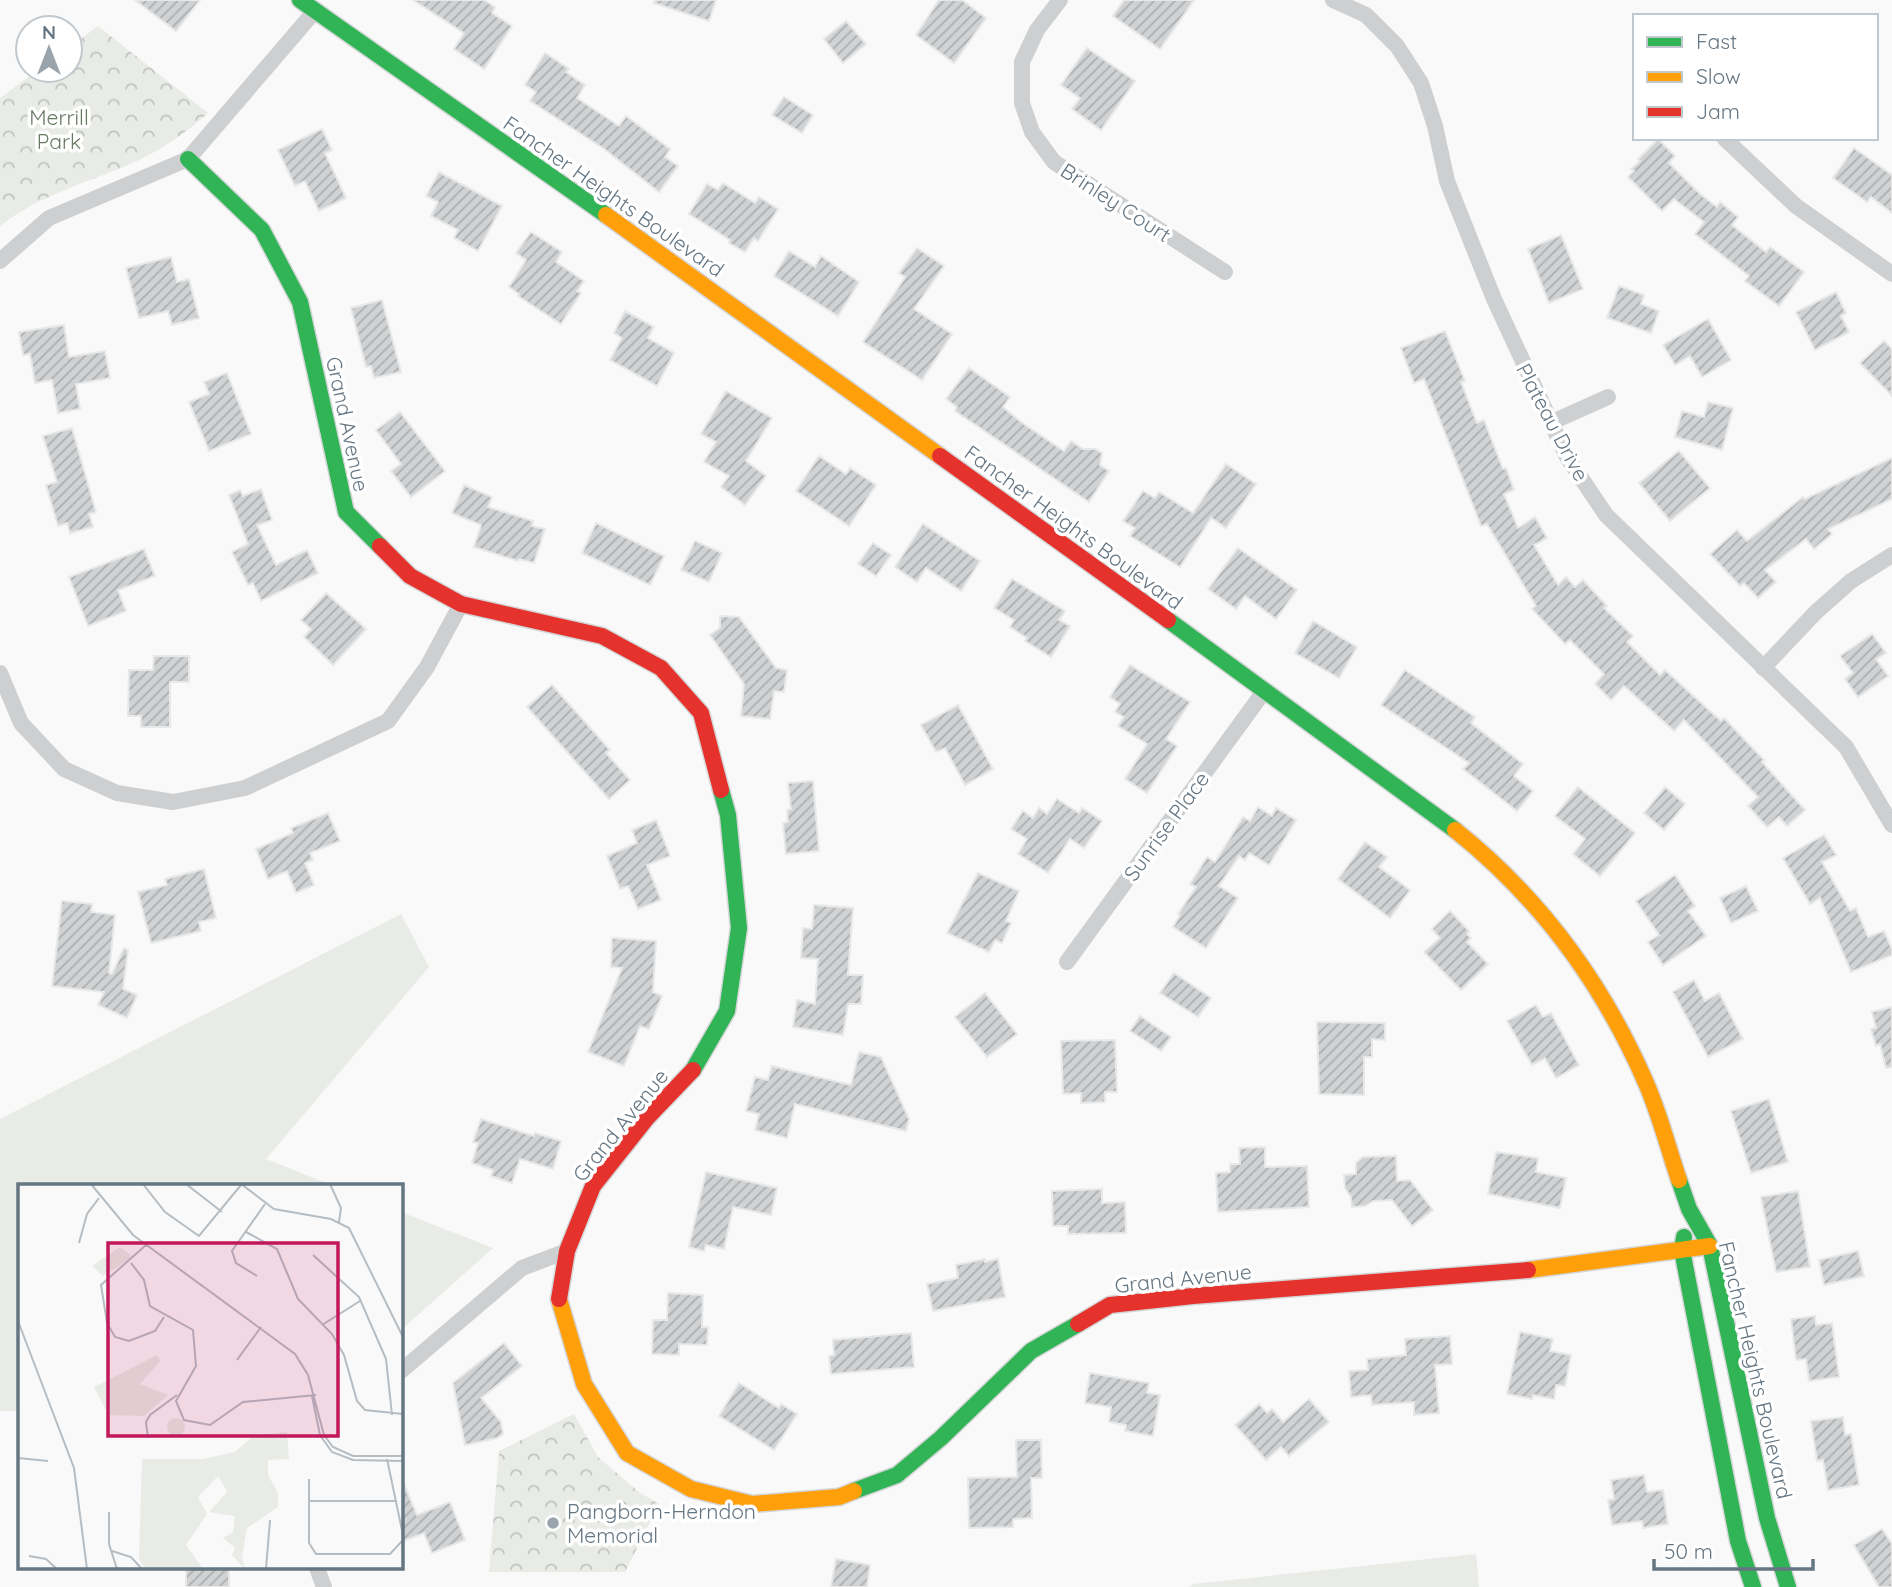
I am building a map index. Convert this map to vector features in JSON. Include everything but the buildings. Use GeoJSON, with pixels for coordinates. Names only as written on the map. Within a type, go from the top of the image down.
{"type":"FeatureCollection","features":[{"type":"Feature","properties":{"kind":"street","name":"Fancher Heights Boulevard"},"geometry":{"type":"LineString","coordinates":[[300,0],[586,200],[1433,813],[1490,859],[1540,912],[1588,974],[1620,1028],[1647,1086],[1688,1206],[1710,1246],[1768,1518],[1788,1587]]}},
{"type":"Feature","properties":{"kind":"street","name":"Brinley Court"},"geometry":{"type":"LineString","coordinates":[[1060,0],[1037,30],[1023,62],[1022,103],[1032,132],[1055,162],[1225,272]]}},
{"type":"Feature","properties":{"kind":"street","name":"Plateau Drive"},"geometry":{"type":"LineString","coordinates":[[1333,0],[1366,15],[1397,46],[1421,83],[1447,181],[1494,299],[1567,457],[1606,515],[1846,747],[1892,825]]}},
{"type":"Feature","properties":{"kind":"street"},"geometry":{"type":"LineString","coordinates":[[0,261],[49,218],[188,159],[314,12]]}},
{"type":"Feature","properties":{"kind":"street"},"geometry":{"type":"LineString","coordinates":[[1726,140],[1796,206],[1892,274]]}},
{"type":"Feature","properties":{"kind":"street","name":"Grand Avenue"},"geometry":{"type":"LineString","coordinates":[[188,159],[262,230],[300,302],[346,512],[410,576],[461,604],[602,636],[661,668],[701,713],[728,815],[739,928],[727,1011],[698,1065],[647,1118],[593,1186],[567,1251],[559,1297],[584,1384],[627,1452],[691,1489],[752,1504],[839,1497],[897,1475],[941,1438],[1031,1351],[1110,1305],[1555,1268],[1710,1246]]}},
{"type":"Feature","properties":{"kind":"street"},"geometry":{"type":"LineString","coordinates":[[1550,423],[1608,397]]}},
{"type":"Feature","properties":{"kind":"street"},"geometry":{"type":"LineString","coordinates":[[1763,668],[1815,612],[1851,580],[1892,555]]}},
{"type":"Feature","properties":{"kind":"street"},"geometry":{"type":"LineString","coordinates":[[0,673],[21,723],[64,769],[117,793],[173,803],[245,788],[388,721],[427,667],[461,604]]}},
{"type":"Feature","properties":{"kind":"street","name":"Sunrise Place"},"geometry":{"type":"LineString","coordinates":[[1067,962],[1265,690]]}},
{"type":"Feature","properties":{"kind":"street","name":"Fancher Heights Boulevard"},"geometry":{"type":"LineString","coordinates":[[1688,1206],[1682,1250],[1733,1516],[1753,1587]]}},
{"type":"Feature","properties":{"kind":"street"},"geometry":{"type":"LineString","coordinates":[[402,1370],[522,1268],[567,1251]]}},
{"type":"Feature","properties":{"kind":"street"},"geometry":{"type":"LineString","coordinates":[[318,1570],[324,1587]]}},
{"type":"Feature","properties":{"kind":"green space","name":"Merrill Park"},"geometry":{"type":"Polygon","coordinates":[[[98,26],[208,113],[175,139],[147,156],[32,205],[0,226],[0,98],[19,84],[84,84],[84,36],[98,26]]]}},
{"type":"Feature","properties":{"kind":"green space"},"geometry":{"type":"Polygon","coordinates":[[[401,914],[429,967],[266,1159],[329,1184],[18,1184],[18,1411],[0,1411],[0,1119],[401,914]]]}},
{"type":"Feature","properties":{"kind":"green space"},"geometry":{"type":"Polygon","coordinates":[[[402,1212],[493,1248],[402,1329],[402,1212]]]}},
{"type":"Feature","properties":{"kind":"green space"},"geometry":{"type":"Polygon","coordinates":[[[574,1414],[598,1457],[639,1492],[659,1504],[625,1572],[489,1572],[499,1451],[574,1414]]]}},
{"type":"Feature","properties":{"kind":"green space"},"geometry":{"type":"Polygon","coordinates":[[[1476,1554],[1479,1587],[1189,1587],[1193,1584],[1476,1554]]]}},
{"type":"Feature","properties":{"kind":"traffic: fast"},"geometry":{"type":"LineString","coordinates":[[300,0],[606,215]]}},
{"type":"Feature","properties":{"kind":"traffic: fast"},"geometry":{"type":"LineString","coordinates":[[188,159],[262,230],[300,302],[346,512],[380,546]]}},
{"type":"Feature","properties":{"kind":"traffic: fast"},"geometry":{"type":"LineString","coordinates":[[1168,620],[1455,830]]}},
{"type":"Feature","properties":{"kind":"traffic: fast"},"geometry":{"type":"LineString","coordinates":[[693,1070],[727,1011],[739,928],[728,815],[721,790]]}},
{"type":"Feature","properties":{"kind":"traffic: fast"},"geometry":{"type":"LineString","coordinates":[[1679,1180],[1689,1209],[1710,1246],[1767,1518],[1788,1587]]}},
{"type":"Feature","properties":{"kind":"traffic: fast"},"geometry":{"type":"LineString","coordinates":[[1684,1237],[1682,1250],[1738,1541],[1753,1587]]}},
{"type":"Feature","properties":{"kind":"traffic: fast"},"geometry":{"type":"LineString","coordinates":[[854,1491],[897,1475],[941,1438],[1031,1351],[1078,1324]]}},
{"type":"Feature","properties":{"kind":"traffic: slow"},"geometry":{"type":"LineString","coordinates":[[606,215],[940,456]]}},
{"type":"Feature","properties":{"kind":"traffic: slow"},"geometry":{"type":"LineString","coordinates":[[1455,830],[1486,856],[1541,913],[1589,977],[1629,1046],[1646,1083],[1679,1180]]}},
{"type":"Feature","properties":{"kind":"traffic: slow"},"geometry":{"type":"LineString","coordinates":[[1528,1270],[1710,1246]]}},
{"type":"Feature","properties":{"kind":"traffic: slow"},"geometry":{"type":"LineString","coordinates":[[559,1299],[584,1384],[627,1453],[691,1489],[752,1504],[839,1497],[854,1491]]}},
{"type":"Feature","properties":{"kind":"traffic: jam"},"geometry":{"type":"LineString","coordinates":[[940,456],[1168,620]]}},
{"type":"Feature","properties":{"kind":"traffic: jam"},"geometry":{"type":"LineString","coordinates":[[380,546],[410,576],[461,604],[602,636],[661,668],[701,713],[721,790]]}},
{"type":"Feature","properties":{"kind":"traffic: jam"},"geometry":{"type":"LineString","coordinates":[[559,1299],[567,1251],[593,1186],[647,1118],[693,1070]]}},
{"type":"Feature","properties":{"kind":"traffic: jam"},"geometry":{"type":"LineString","coordinates":[[1078,1324],[1110,1305],[1528,1270]]}},
{"type":"Feature","properties":{"kind":"place","name":"Pangborn-Herndon Memorial"},"geometry":{"type":"Point","coordinates":[553,1523]}}]}
